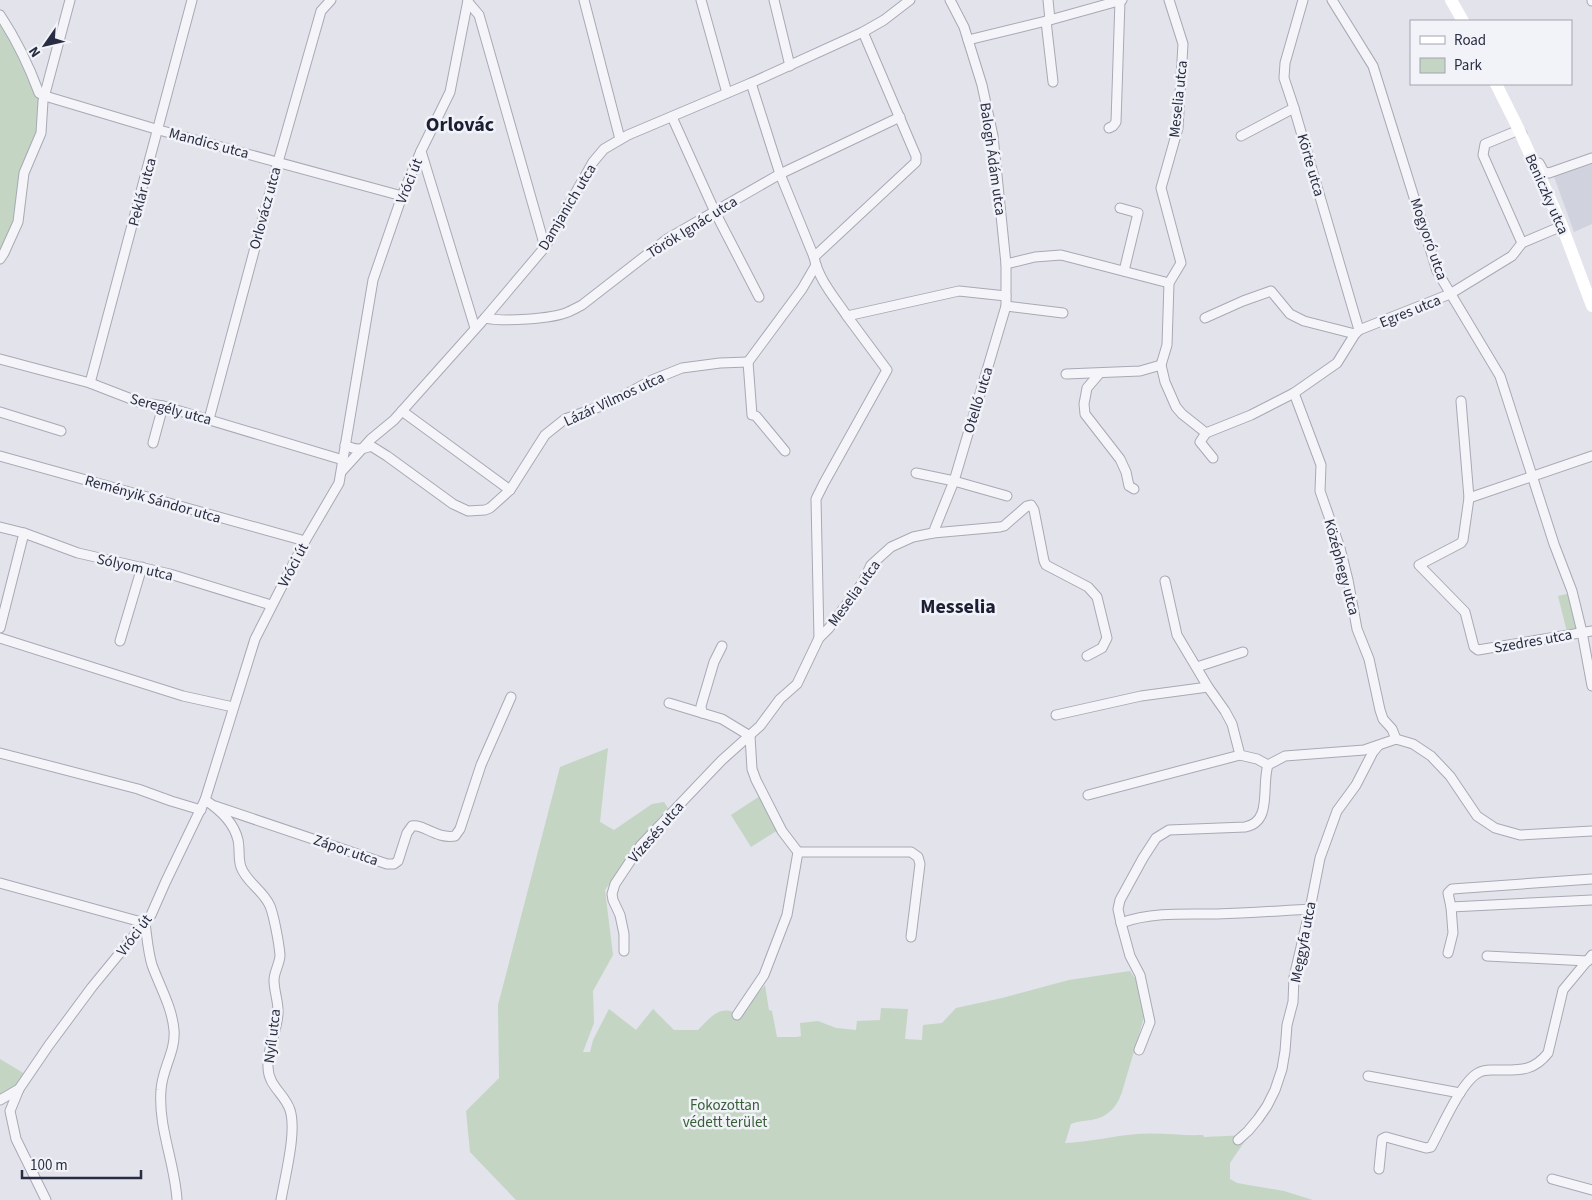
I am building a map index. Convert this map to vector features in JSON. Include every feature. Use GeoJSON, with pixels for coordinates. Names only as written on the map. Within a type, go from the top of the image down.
{"type":"FeatureCollection","features":[{"type":"Feature","properties":{"kind":"main road"},"geometry":{"type":"LineString","coordinates":[[1451,0],[1462,20]]}},
{"type":"Feature","properties":{"kind":"main road","name":"Beniczky utca"},"geometry":{"type":"LineString","coordinates":[[1496,85],[1562,226],[1592,306]]}},
{"type":"Feature","properties":{"kind":"street"},"geometry":{"type":"LineString","coordinates":[[0,259],[18,222],[24,173],[41,133],[42,107],[70,0]]}},
{"type":"Feature","properties":{"kind":"street","name":"Peklár utca"},"geometry":{"type":"LineString","coordinates":[[90,383],[159,130],[192,0]]}},
{"type":"Feature","properties":{"kind":"street","name":"Orlovácz utca"},"geometry":{"type":"LineString","coordinates":[[209,419],[321,11],[331,0]]}},
{"type":"Feature","properties":{"kind":"street"},"geometry":{"type":"LineString","coordinates":[[584,0],[620,139]]}},
{"type":"Feature","properties":{"kind":"street"},"geometry":{"type":"LineString","coordinates":[[701,0],[727,93]]}},
{"type":"Feature","properties":{"kind":"street"},"geometry":{"type":"LineString","coordinates":[[774,0],[790,66]]}},
{"type":"Feature","properties":{"kind":"street","name":"Damjanich utca"},"geometry":{"type":"LineString","coordinates":[[342,471],[371,439],[394,420],[545,247],[593,162],[604,149],[620,139],[790,66],[862,32],[884,20],[910,0]]}},
{"type":"Feature","properties":{"kind":"street","name":"Balogh Ádám utca"},"geometry":{"type":"LineString","coordinates":[[950,0],[959,16],[968,40],[982,85],[993,136],[1006,264]]}},
{"type":"Feature","properties":{"kind":"street"},"geometry":{"type":"LineString","coordinates":[[1048,0],[1053,82]]}},
{"type":"Feature","properties":{"kind":"street"},"geometry":{"type":"LineString","coordinates":[[968,40],[1121,0],[1116,122],[1109,128]]}},
{"type":"Feature","properties":{"kind":"street","name":"Meselia utca"},"geometry":{"type":"LineString","coordinates":[[1161,365],[1167,346],[1169,282],[1181,263],[1161,188],[1178,128],[1184,44],[1169,0]]}},
{"type":"Feature","properties":{"kind":"street","name":"Körte utca"},"geometry":{"type":"LineString","coordinates":[[1303,0],[1285,63],[1284,78],[1357,332]]}},
{"type":"Feature","properties":{"kind":"street","name":"Mogyoró utca"},"geometry":{"type":"LineString","coordinates":[[1332,0],[1373,66],[1437,270],[1500,376],[1554,544],[1572,591],[1592,686]]}},
{"type":"Feature","properties":{"kind":"street"},"geometry":{"type":"LineString","coordinates":[[468,1],[479,15],[545,247]]}},
{"type":"Feature","properties":{"kind":"street","name":"Vróci út"},"geometry":{"type":"LineString","coordinates":[[19,1089],[77,1008],[151,915],[205,800],[255,639],[305,541],[340,482],[373,280],[402,196],[421,151],[450,92],[468,1]]}},
{"type":"Feature","properties":{"kind":"street"},"geometry":{"type":"LineString","coordinates":[[0,15],[9,28],[39,93],[45,96]]}},
{"type":"Feature","properties":{"kind":"street"},"geometry":{"type":"LineString","coordinates":[[785,452],[756,416],[752,415],[748,362],[802,289],[815,261],[916,162],[916,156],[900,117],[862,32]]}},
{"type":"Feature","properties":{"kind":"street"},"geometry":{"type":"LineString","coordinates":[[33,78],[51,70]]}},
{"type":"Feature","properties":{"kind":"street"},"geometry":{"type":"LineString","coordinates":[[751,83],[780,174],[815,261],[829,289],[887,370],[816,499],[819,638]]}},
{"type":"Feature","properties":{"kind":"street","name":"Mandics utca"},"geometry":{"type":"LineString","coordinates":[[45,96],[159,130],[402,196]]}},
{"type":"Feature","properties":{"kind":"street"},"geometry":{"type":"LineString","coordinates":[[1240,136],[1294,108]]}},
{"type":"Feature","properties":{"kind":"street"},"geometry":{"type":"LineString","coordinates":[[672,117],[715,212],[759,297]]}},
{"type":"Feature","properties":{"kind":"street","name":"Török Ignác utca"},"geometry":{"type":"LineString","coordinates":[[485,318],[498,321],[555,316],[568,313],[668,240],[715,212],[780,174],[900,117]]}},
{"type":"Feature","properties":{"kind":"street"},"geometry":{"type":"LineString","coordinates":[[1522,243],[1483,155],[1485,144],[1519,130],[1527,140],[1544,172],[1592,158]]}},
{"type":"Feature","properties":{"kind":"street"},"geometry":{"type":"LineString","coordinates":[[421,151],[475,328]]}},
{"type":"Feature","properties":{"kind":"street"},"geometry":{"type":"LineString","coordinates":[[1120,208],[1138,213],[1124,271]]}},
{"type":"Feature","properties":{"kind":"street","name":"Egres utca"},"geometry":{"type":"LineString","coordinates":[[1357,332],[1450,294],[1512,256],[1522,243],[1562,226]]}},
{"type":"Feature","properties":{"kind":"street"},"geometry":{"type":"LineString","coordinates":[[1006,264],[1035,257],[1061,255],[1169,282]]}},
{"type":"Feature","properties":{"kind":"street","name":"Otelló utca"},"geometry":{"type":"LineString","coordinates":[[933,533],[954,481],[1006,306],[1006,264]]}},
{"type":"Feature","properties":{"kind":"street"},"geometry":{"type":"LineString","coordinates":[[847,316],[959,291],[1006,296]]}},
{"type":"Feature","properties":{"kind":"street"},"geometry":{"type":"LineString","coordinates":[[1205,318],[1243,300],[1272,291],[1290,314],[1304,321],[1357,332],[1338,363],[1294,393],[1251,415],[1206,433],[1200,442],[1213,458]]}},
{"type":"Feature","properties":{"kind":"street"},"geometry":{"type":"LineString","coordinates":[[1006,306],[1063,313]]}},
{"type":"Feature","properties":{"kind":"street","name":"Seregély utca"},"geometry":{"type":"LineString","coordinates":[[0,359],[90,383],[138,402],[163,406],[209,419],[343,460]]}},
{"type":"Feature","properties":{"kind":"street","name":"Lázár Vilmos utca"},"geometry":{"type":"LineString","coordinates":[[361,450],[371,446],[453,504],[468,511],[485,510],[490,508],[510,490],[545,435],[565,419],[610,403],[652,380],[682,368],[720,363],[748,362]]}},
{"type":"Feature","properties":{"kind":"street"},"geometry":{"type":"LineString","coordinates":[[1066,374],[1140,371],[1161,365],[1165,382],[1176,407],[1206,433]]}},
{"type":"Feature","properties":{"kind":"street"},"geometry":{"type":"LineString","coordinates":[[1099,374],[1087,388],[1084,414],[1120,459],[1126,472],[1129,486],[1134,489]]}},
{"type":"Feature","properties":{"kind":"street","name":"Középhegy utca"},"geometry":{"type":"LineString","coordinates":[[1294,393],[1321,465],[1320,490],[1340,548],[1357,629],[1368,659],[1380,710],[1383,720],[1392,729],[1396,739]]}},
{"type":"Feature","properties":{"kind":"street"},"geometry":{"type":"LineString","coordinates":[[1461,401],[1469,498],[1592,456]]}},
{"type":"Feature","properties":{"kind":"street"},"geometry":{"type":"LineString","coordinates":[[153,443],[163,406]]}},
{"type":"Feature","properties":{"kind":"street"},"geometry":{"type":"LineString","coordinates":[[402,410],[510,490]]}},
{"type":"Feature","properties":{"kind":"street"},"geometry":{"type":"LineString","coordinates":[[0,412],[61,430]]}},
{"type":"Feature","properties":{"kind":"street"},"geometry":{"type":"LineString","coordinates":[[345,445],[361,450]]}},
{"type":"Feature","properties":{"kind":"street","name":"Reményik Sándor utca"},"geometry":{"type":"LineString","coordinates":[[0,456],[305,541]]}},
{"type":"Feature","properties":{"kind":"street"},"geometry":{"type":"LineString","coordinates":[[916,473],[954,481],[1007,496]]}},
{"type":"Feature","properties":{"kind":"street","name":"Szedres utca"},"geometry":{"type":"LineString","coordinates":[[1469,498],[1461,543],[1420,565],[1464,611],[1474,647],[1478,650],[1592,630]]}},
{"type":"Feature","properties":{"kind":"street","name":"Meselia utca"},"geometry":{"type":"LineString","coordinates":[[750,736],[766,720],[780,699],[797,684],[819,638],[829,628],[863,582],[871,565],[892,546],[913,537],[933,533],[1004,526],[1030,505],[1034,510],[1046,564],[1088,587],[1097,597],[1107,638],[1102,648],[1087,656]]}},
{"type":"Feature","properties":{"kind":"street","name":"Sólyom utca"},"geometry":{"type":"LineString","coordinates":[[0,527],[78,553],[170,574],[271,605]]}},
{"type":"Feature","properties":{"kind":"street"},"geometry":{"type":"LineString","coordinates":[[0,628],[24,534]]}},
{"type":"Feature","properties":{"kind":"street"},"geometry":{"type":"LineString","coordinates":[[120,642],[142,567]]}},
{"type":"Feature","properties":{"kind":"street"},"geometry":{"type":"LineString","coordinates":[[1165,581],[1177,635],[1232,724],[1240,755]]}},
{"type":"Feature","properties":{"kind":"street"},"geometry":{"type":"LineString","coordinates":[[0,638],[183,696],[233,707]]}},
{"type":"Feature","properties":{"kind":"street"},"geometry":{"type":"LineString","coordinates":[[702,713],[701,706],[714,662],[722,646]]}},
{"type":"Feature","properties":{"kind":"street"},"geometry":{"type":"LineString","coordinates":[[1197,667],[1243,652]]}},
{"type":"Feature","properties":{"kind":"street"},"geometry":{"type":"LineString","coordinates":[[1056,715],[1141,696],[1208,687]]}},
{"type":"Feature","properties":{"kind":"street","name":"Zápor utca"},"geometry":{"type":"LineString","coordinates":[[214,806],[387,864],[394,864],[398,861],[407,832],[412,826],[416,825],[438,835],[448,837],[455,836],[460,829],[481,765],[511,698]]}},
{"type":"Feature","properties":{"kind":"street"},"geometry":{"type":"LineString","coordinates":[[669,703],[722,719],[750,736],[752,769],[756,780],[782,831],[798,852],[787,916],[764,974],[737,1015]]}},
{"type":"Feature","properties":{"kind":"street","name":"Vízesés utca"},"geometry":{"type":"LineString","coordinates":[[624,951],[624,934],[620,915],[612,894],[615,884],[640,846],[722,760],[750,736]]}},
{"type":"Feature","properties":{"kind":"street"},"geometry":{"type":"LineString","coordinates":[[1139,1050],[1150,1022],[1140,975],[1130,956],[1121,923],[1118,909],[1120,900],[1156,838],[1169,830],[1245,827],[1252,826],[1258,822],[1264,811],[1268,765],[1285,756],[1364,750],[1396,739],[1412,744],[1431,756],[1450,776],[1476,816],[1495,828],[1520,835],[1592,830]]}},
{"type":"Feature","properties":{"kind":"street","name":"Meggyfa utca"},"geometry":{"type":"LineString","coordinates":[[1238,1140],[1248,1131],[1267,1106],[1275,1090],[1282,1070],[1287,1025],[1293,1002],[1294,977],[1320,858],[1337,811],[1356,785],[1378,746]]}},
{"type":"Feature","properties":{"kind":"street"},"geometry":{"type":"LineString","coordinates":[[0,752],[138,789],[171,802],[200,810]]}},
{"type":"Feature","properties":{"kind":"street"},"geometry":{"type":"LineString","coordinates":[[1088,794],[1240,755],[1257,759],[1268,765]]}},
{"type":"Feature","properties":{"kind":"street","name":"Nyíl utca"},"geometry":{"type":"LineString","coordinates":[[205,800],[214,806],[233,828],[238,840],[240,865],[246,876],[261,891],[270,906],[278,942],[280,956],[274,980],[278,1014],[268,1054],[268,1068],[270,1080],[289,1107],[292,1118],[292,1133],[281,1200]]}},
{"type":"Feature","properties":{"kind":"street"},"geometry":{"type":"LineString","coordinates":[[798,852],[912,852],[918,857],[920,864],[911,937]]}},
{"type":"Feature","properties":{"kind":"street"},"geometry":{"type":"LineString","coordinates":[[1448,953],[1453,933],[1448,893],[1452,889],[1592,879]]}},
{"type":"Feature","properties":{"kind":"street"},"geometry":{"type":"LineString","coordinates":[[0,883],[145,923],[152,964],[170,1009],[174,1031],[174,1041],[162,1078],[161,1112],[164,1135],[176,1182],[177,1200]]}},
{"type":"Feature","properties":{"kind":"street"},"geometry":{"type":"LineString","coordinates":[[1451,907],[1592,900]]}},
{"type":"Feature","properties":{"kind":"street"},"geometry":{"type":"LineString","coordinates":[[1121,923],[1131,919],[1162,915],[1259,913],[1310,909]]}},
{"type":"Feature","properties":{"kind":"street"},"geometry":{"type":"LineString","coordinates":[[1487,956],[1590,958]]}},
{"type":"Feature","properties":{"kind":"street"},"geometry":{"type":"LineString","coordinates":[[1379,1169],[1382,1139],[1386,1137],[1426,1148],[1431,1147],[1460,1093],[1477,1073],[1485,1070],[1522,1070],[1532,1068],[1544,1059],[1548,1053],[1563,990],[1590,958]]}},
{"type":"Feature","properties":{"kind":"street"},"geometry":{"type":"LineString","coordinates":[[1368,1076],[1460,1093]]}},
{"type":"Feature","properties":{"kind":"street"},"geometry":{"type":"LineString","coordinates":[[0,1100],[19,1089]]}},
{"type":"Feature","properties":{"kind":"street"},"geometry":{"type":"LineString","coordinates":[[19,1089],[10,1111],[12,1123],[16,1139],[46,1200]]}},
{"type":"Feature","properties":{"kind":"street"},"geometry":{"type":"LineString","coordinates":[[1552,1179],[1592,1190]]}},
{"type":"Feature","properties":{"kind":"shaded area"},"geometry":{"type":"Polygon","coordinates":[[[1592,161],[1592,224],[1574,232],[1553,174],[1592,161]]]}},
{"type":"Feature","properties":{"kind":"green space"},"geometry":{"type":"Polygon","coordinates":[[[0,15],[45,96],[41,133],[24,173],[18,222],[0,259],[0,15]]]}},
{"type":"Feature","properties":{"kind":"green space"},"geometry":{"type":"Polygon","coordinates":[[[1571,593],[1580,630],[1567,632],[1558,596],[1571,593]]]}},
{"type":"Feature","properties":{"kind":"green space","name":"Fokozottan védett terület"},"geometry":{"type":"Polygon","coordinates":[[[608,748],[600,822],[614,830],[652,804],[664,802],[668,808],[633,847],[605,890],[613,955],[593,991],[594,1023],[583,1052],[590,1052],[593,1040],[609,1009],[636,1030],[653,1009],[674,1030],[698,1030],[718,1012],[733,1012],[743,998],[744,1009],[765,985],[769,1010],[772,1011],[777,1037],[801,1036],[800,1023],[818,1021],[836,1028],[856,1030],[857,1021],[880,1020],[881,1008],[908,1009],[905,1039],[922,1040],[923,1025],[942,1023],[956,1008],[1069,980],[1130,971],[1136,980],[1145,1014],[1122,1092],[1114,1107],[1107,1114],[1097,1119],[1071,1124],[1065,1143],[1145,1134],[1203,1135],[1204,1137],[1249,1135],[1230,1163],[1230,1179],[1237,1183],[1284,1191],[1313,1200],[516,1200],[470,1152],[466,1111],[499,1078],[498,1005],[560,767],[608,748]]]}},
{"type":"Feature","properties":{"kind":"green space"},"geometry":{"type":"Polygon","coordinates":[[[760,796],[778,830],[751,847],[731,815],[760,796]]]}},
{"type":"Feature","properties":{"kind":"green space"},"geometry":{"type":"Polygon","coordinates":[[[0,1059],[25,1074],[19,1089],[0,1100],[0,1059]]]}},
{"type":"Feature","properties":{"kind":"district","name":"Orlovác"},"geometry":{"type":"Point","coordinates":[460,124]}},
{"type":"Feature","properties":{"kind":"district","name":"Messelia"},"geometry":{"type":"Point","coordinates":[958,606]}}]}
